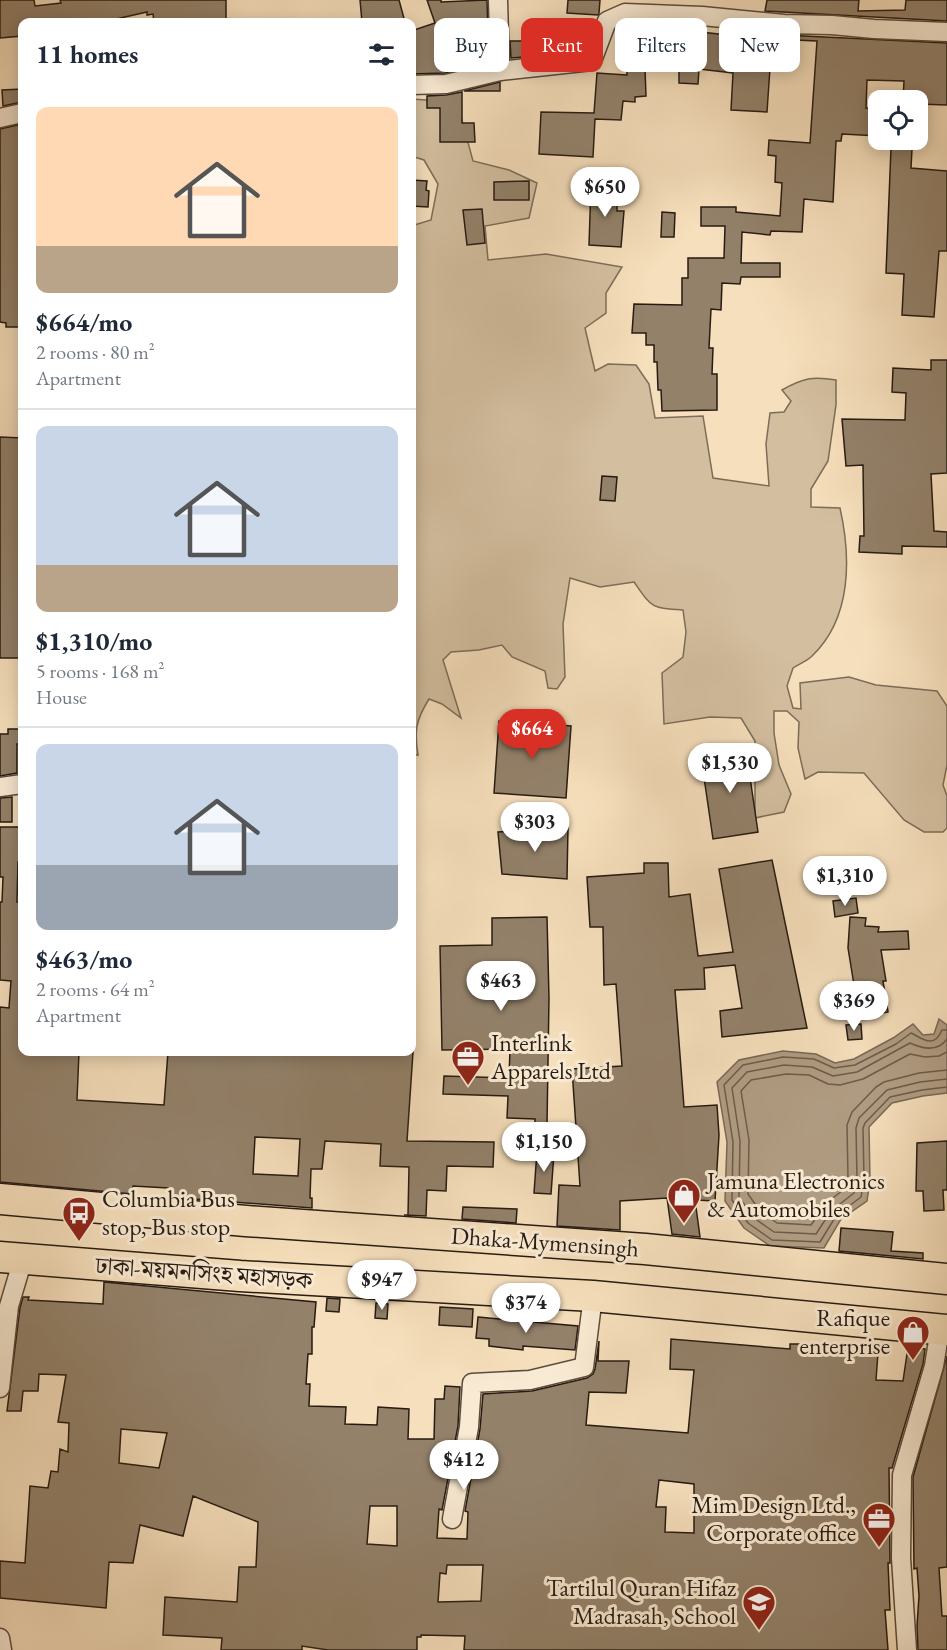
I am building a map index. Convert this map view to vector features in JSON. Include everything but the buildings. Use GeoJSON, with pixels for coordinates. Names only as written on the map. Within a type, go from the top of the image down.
{"type":"FeatureCollection","features":[{"type":"Feature","properties":{"kind":"highway","name":"Dhaka-Mymensingh"},"geometry":{"type":"LineString","coordinates":[[0,1199],[280,1224],[645,1248],[947,1279]]}},
{"type":"Feature","properties":{"kind":"highway","name":"ঢাকা-ময়মনসিংহ মহাসড়ক"},"geometry":{"type":"LineString","coordinates":[[12,1258],[240,1276],[593,1296],[944,1329]]}},
{"type":"Feature","properties":{"kind":"street"},"geometry":{"type":"LineString","coordinates":[[498,0],[499,18]]}},
{"type":"Feature","properties":{"kind":"street"},"geometry":{"type":"LineString","coordinates":[[509,70],[592,61],[607,21],[625,13],[947,32]]}},
{"type":"Feature","properties":{"kind":"street"},"geometry":{"type":"LineString","coordinates":[[416,85],[446,84],[496,72]]}},
{"type":"Feature","properties":{"kind":"street"},"geometry":{"type":"LineString","coordinates":[[0,118],[18,114]]}},
{"type":"Feature","properties":{"kind":"street"},"geometry":{"type":"LineString","coordinates":[[0,787],[18,785]]}},
{"type":"Feature","properties":{"kind":"street"},"geometry":{"type":"LineString","coordinates":[[0,1388],[12,1258]]}},
{"type":"Feature","properties":{"kind":"street"},"geometry":{"type":"LineString","coordinates":[[452,1519],[469,1427],[472,1383],[530,1380],[584,1367],[593,1296]]}},
{"type":"Feature","properties":{"kind":"street"},"geometry":{"type":"LineString","coordinates":[[907,1650],[901,1558],[902,1475],[944,1329]]}},
{"type":"Feature","properties":{"kind":"street"},"geometry":{"type":"LineString","coordinates":[[0,1638],[2,1650]]}},
{"type":"Feature","properties":{"kind":"shaded area"},"geometry":{"type":"Polygon","coordinates":[[[416,99],[457,102],[473,161],[509,170],[537,183],[529,218],[485,226],[488,260],[546,254],[622,267],[606,293],[606,313],[585,328],[595,371],[608,364],[636,365],[649,384],[655,418],[703,416],[713,478],[769,486],[766,444],[770,413],[784,412],[791,401],[782,390],[808,379],[836,380],[836,405],[828,461],[811,489],[811,507],[840,508],[846,546],[845,586],[835,624],[825,641],[810,658],[793,668],[787,686],[793,708],[801,709],[800,683],[849,677],[876,685],[937,691],[947,706],[947,765],[943,785],[947,796],[947,828],[943,832],[924,832],[904,820],[864,773],[818,772],[805,779],[798,748],[799,722],[787,711],[774,711],[774,733],[779,765],[791,794],[784,812],[755,818],[755,741],[741,718],[710,717],[664,724],[662,673],[683,657],[686,632],[683,610],[653,605],[634,582],[600,587],[570,578],[563,624],[565,677],[557,689],[548,688],[545,671],[512,657],[502,645],[479,650],[451,652],[443,660],[461,718],[442,704],[429,699],[421,713],[416,739],[416,224],[431,220],[438,184],[424,160],[416,158],[416,99]]]}},
{"type":"Feature","properties":{"kind":"water"},"geometry":{"type":"Polygon","coordinates":[[[939,1019],[947,1025],[947,1093],[892,1103],[869,1127],[870,1180],[867,1201],[841,1219],[824,1248],[770,1246],[744,1228],[725,1201],[727,1142],[717,1082],[739,1060],[783,1051],[816,1054],[835,1063],[854,1059],[893,1038],[913,1024],[923,1035],[934,1034],[939,1019]]]}},
{"type":"Feature","properties":{"kind":"place","name":"Interlink Apparels Ltd"},"geometry":{"type":"Point","coordinates":[468,1086]}},
{"type":"Feature","properties":{"kind":"place","name":"Jamuna Electronics & Automobiles"},"geometry":{"type":"Point","coordinates":[684,1224]}},
{"type":"Feature","properties":{"kind":"place","name":"Columbia Bus stop, Bus stop"},"geometry":{"type":"Point","coordinates":[79,1242]}},
{"type":"Feature","properties":{"kind":"place","name":"Rafique enterprise"},"geometry":{"type":"Point","coordinates":[913,1361]}},
{"type":"Feature","properties":{"kind":"place","name":"Mim Design Ltd., Corporate office"},"geometry":{"type":"Point","coordinates":[879,1548]}},
{"type":"Feature","properties":{"kind":"place","name":"Tartilul Quran Hifaz Madrasah, School"},"geometry":{"type":"Point","coordinates":[759,1631]}}]}
